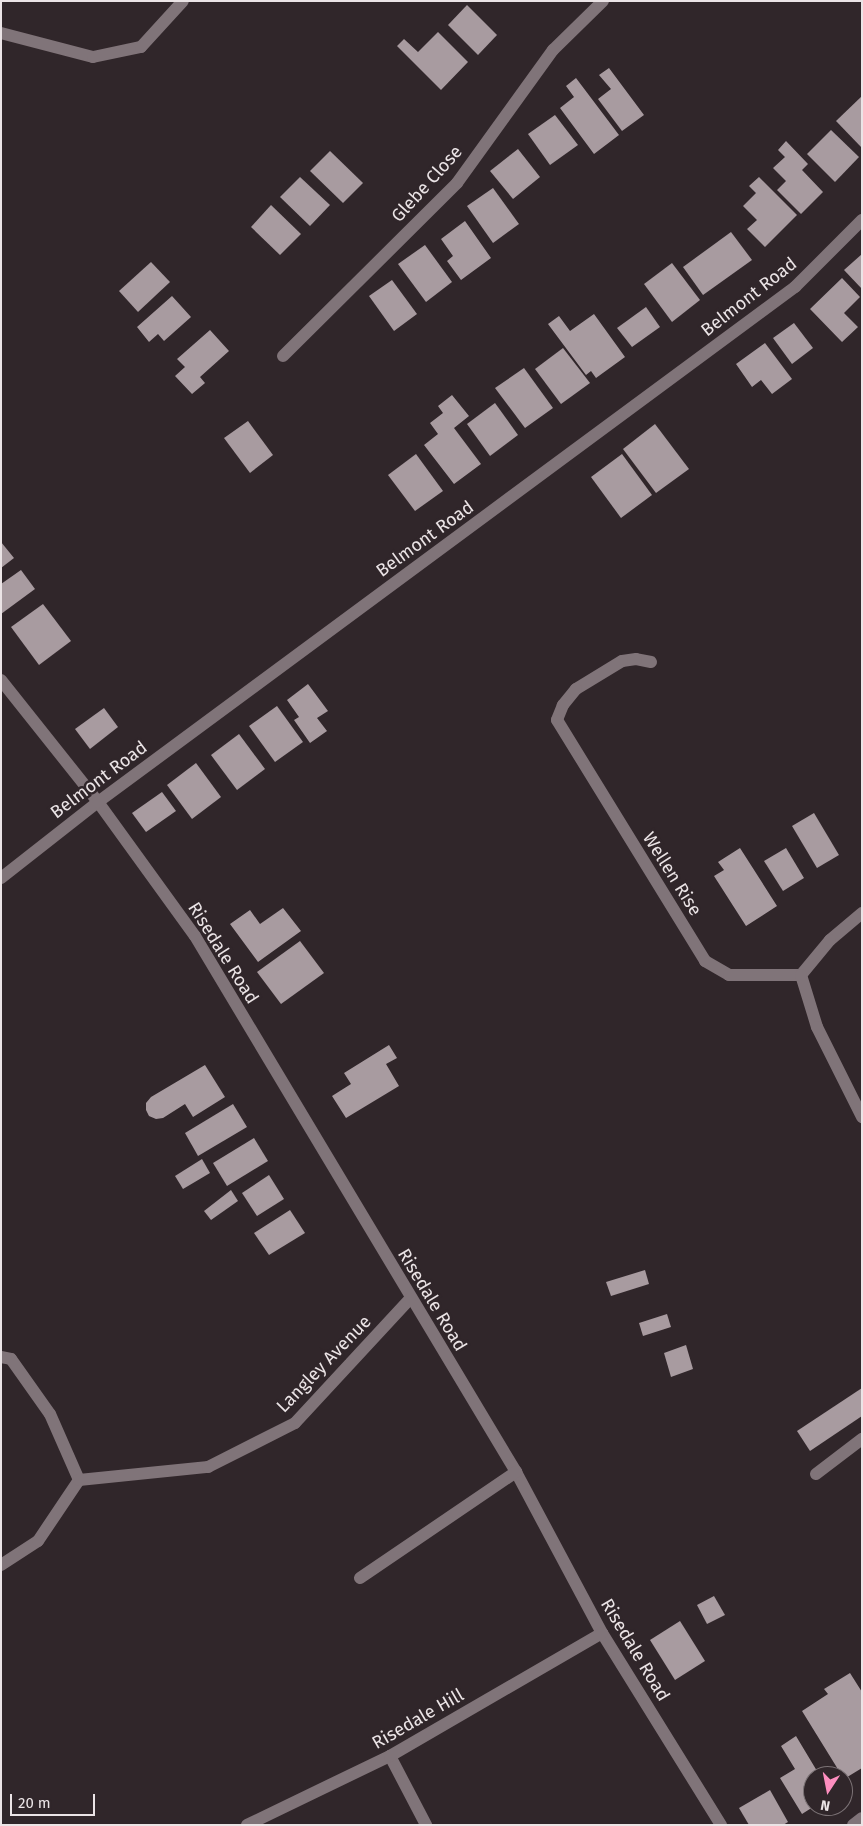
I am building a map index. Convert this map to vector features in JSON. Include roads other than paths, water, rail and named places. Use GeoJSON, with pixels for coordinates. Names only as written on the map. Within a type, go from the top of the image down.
{"type":"FeatureCollection","features":[{"type":"Feature","properties":{"kind":"street"},"geometry":{"type":"LineString","coordinates":[[1,33],[93,57],[141,47],[183,1]]}},
{"type":"Feature","properties":{"kind":"street","name":"Glebe Close"},"geometry":{"type":"LineString","coordinates":[[283,356],[457,183],[553,50],[603,1]]}},
{"type":"Feature","properties":{"kind":"street","name":"Belmont Road"},"geometry":{"type":"LineString","coordinates":[[1,878],[98,802],[795,287],[862,220]]}},
{"type":"Feature","properties":{"kind":"street","name":"Wellen Rise"},"geometry":{"type":"LineString","coordinates":[[651,662],[636,659],[622,661],[599,675],[576,690],[563,705],[557,720],[705,961],[729,975],[801,975]]}},
{"type":"Feature","properties":{"kind":"street","name":"Risedale Road"},"geometry":{"type":"LineString","coordinates":[[1,680],[98,802],[195,936],[410,1299],[516,1472],[602,1633],[721,1825]]}},
{"type":"Feature","properties":{"kind":"street"},"geometry":{"type":"LineString","coordinates":[[862,913],[830,940],[801,975],[817,1027],[862,1117]]}},
{"type":"Feature","properties":{"kind":"street","name":"Langley Avenue"},"geometry":{"type":"LineString","coordinates":[[79,1480],[208,1467],[295,1423],[410,1299]]}},
{"type":"Feature","properties":{"kind":"street"},"geometry":{"type":"LineString","coordinates":[[1,1357],[11,1359],[50,1414],[79,1480],[38,1541],[1,1565]]}},
{"type":"Feature","properties":{"kind":"street"},"geometry":{"type":"LineString","coordinates":[[816,1474],[862,1439]]}},
{"type":"Feature","properties":{"kind":"street"},"geometry":{"type":"LineString","coordinates":[[360,1578],[516,1472]]}},
{"type":"Feature","properties":{"kind":"street","name":"Risedale Hill"},"geometry":{"type":"LineString","coordinates":[[247,1825],[390,1756],[602,1633]]}},
{"type":"Feature","properties":{"kind":"street"},"geometry":{"type":"LineString","coordinates":[[390,1756],[426,1825]]}},
{"type":"Feature","properties":{"kind":"street"},"geometry":{"type":"LineString","coordinates":[[853,1825],[862,1818]]}}]}
